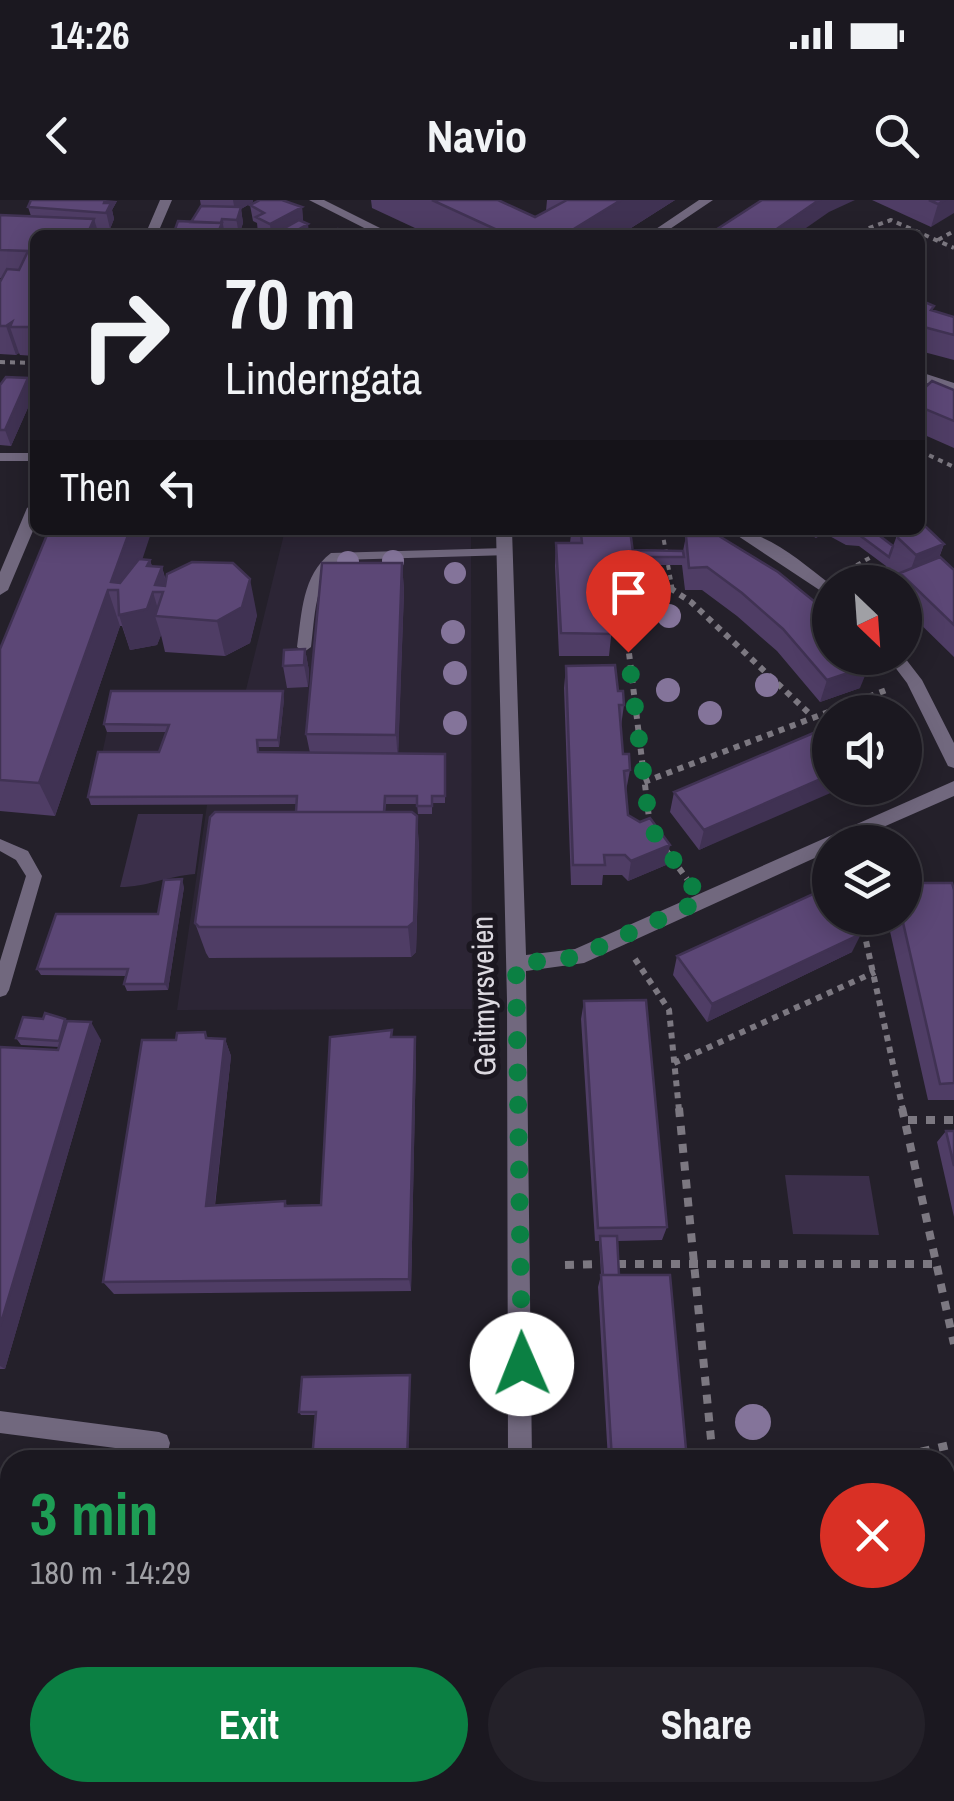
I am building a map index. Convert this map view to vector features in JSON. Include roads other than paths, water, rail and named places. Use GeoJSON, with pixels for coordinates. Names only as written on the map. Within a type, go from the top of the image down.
{"type":"FeatureCollection","features":[{"type":"Feature","properties":{"kind":"street"},"geometry":{"type":"LineString","coordinates":[[153,230],[166,200]]}},
{"type":"Feature","properties":{"kind":"street"},"geometry":{"type":"LineString","coordinates":[[315,200],[378,230]]}},
{"type":"Feature","properties":{"kind":"street"},"geometry":{"type":"LineString","coordinates":[[661,230],[706,200]]}},
{"type":"Feature","properties":{"kind":"street"},"geometry":{"type":"LineString","coordinates":[[336,210],[352,202]]}},
{"type":"Feature","properties":{"kind":"street"},"geometry":{"type":"LineString","coordinates":[[925,378],[954,388]]}},
{"type":"Feature","properties":{"kind":"street"},"geometry":{"type":"LineString","coordinates":[[0,590],[30,520]]}},
{"type":"Feature","properties":{"kind":"street","name":"Geitmyrsveien"},"geometry":{"type":"LineString","coordinates":[[504,535],[516,964],[520,1450]]}},
{"type":"Feature","properties":{"kind":"street"},"geometry":{"type":"LineString","coordinates":[[744,535],[812,579]]}},
{"type":"Feature","properties":{"kind":"street"},"geometry":{"type":"LineString","coordinates":[[910,675],[954,762]]}},
{"type":"Feature","properties":{"kind":"street"},"geometry":{"type":"LineString","coordinates":[[871,825],[954,788]]}},
{"type":"Feature","properties":{"kind":"street"},"geometry":{"type":"LineString","coordinates":[[516,964],[577,957],[812,851]]}},
{"type":"Feature","properties":{"kind":"lane"},"geometry":{"type":"LineString","coordinates":[[0,457],[30,457]]}},
{"type":"Feature","properties":{"kind":"lane"},"geometry":{"type":"LineString","coordinates":[[304,647],[317,578],[330,559],[343,555],[505,552]]}},
{"type":"Feature","properties":{"kind":"lane"},"geometry":{"type":"LineString","coordinates":[[0,845],[30,861],[34,876],[0,990]]}},
{"type":"Feature","properties":{"kind":"lane"},"geometry":{"type":"LineString","coordinates":[[0,1422],[158,1443],[157,1450]]}}]}
